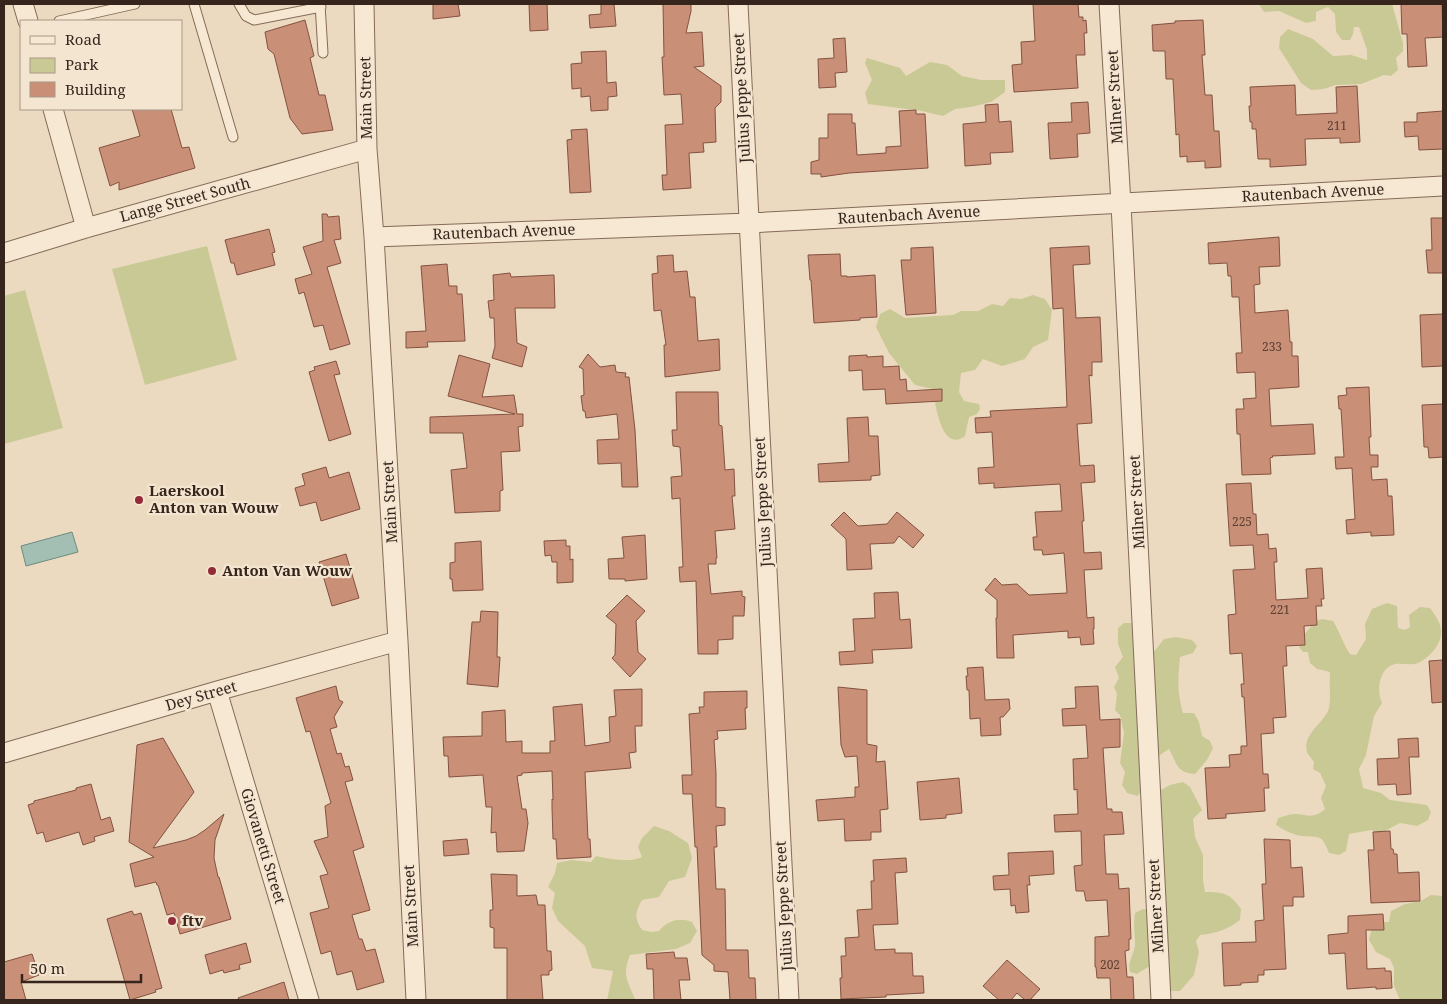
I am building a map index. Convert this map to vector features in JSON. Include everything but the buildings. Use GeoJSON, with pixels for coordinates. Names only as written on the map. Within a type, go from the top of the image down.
{"type":"FeatureCollection","features":[{"type":"Feature","properties":{"kind":"street"},"geometry":{"type":"LineString","coordinates":[[24,4],[28,20]]}},
{"type":"Feature","properties":{"kind":"street","name":"Main Street"},"geometry":{"type":"LineString","coordinates":[[364,4],[367,149],[398,641],[416,1000]]}},
{"type":"Feature","properties":{"kind":"street","name":"Julius Jeppe Street"},"geometry":{"type":"LineString","coordinates":[[738,4],[789,1000]]}},
{"type":"Feature","properties":{"kind":"street","name":"Milner Street"},"geometry":{"type":"LineString","coordinates":[[1109,4],[1121,204],[1161,1000]]}},
{"type":"Feature","properties":{"kind":"street"},"geometry":{"type":"LineString","coordinates":[[53,110],[86,228]]}},
{"type":"Feature","properties":{"kind":"street","name":"Lange Street South"},"geometry":{"type":"LineString","coordinates":[[4,253],[367,149]]}},
{"type":"Feature","properties":{"kind":"street","name":"Rautenbach Avenue"},"geometry":{"type":"LineString","coordinates":[[374,237],[749,223],[1443,186]]}},
{"type":"Feature","properties":{"kind":"street","name":"Dey Street"},"geometry":{"type":"LineString","coordinates":[[4,753],[398,641]]}},
{"type":"Feature","properties":{"kind":"street","name":"Giovanetti Street"},"geometry":{"type":"LineString","coordinates":[[217,691],[309,1000]]}},
{"type":"Feature","properties":{"kind":"lane"},"geometry":{"type":"LineString","coordinates":[[62,20],[134,4]]}},
{"type":"Feature","properties":{"kind":"lane"},"geometry":{"type":"LineString","coordinates":[[194,4],[233,137]]}},
{"type":"Feature","properties":{"kind":"lane"},"geometry":{"type":"LineString","coordinates":[[239,4],[246,16],[254,20],[321,6],[323,53]]}},
{"type":"Feature","properties":{"kind":"green space"},"geometry":{"type":"Polygon","coordinates":[[[1259,4],[1392,4],[1403,43],[1403,51],[1396,58],[1398,70],[1391,76],[1384,75],[1361,84],[1336,85],[1311,90],[1301,83],[1279,48],[1280,37],[1288,29],[1313,39],[1333,56],[1351,55],[1367,60],[1367,50],[1359,27],[1354,27],[1350,40],[1342,40],[1336,32],[1335,14],[1328,7],[1316,12],[1316,21],[1306,23],[1279,11],[1264,12],[1259,4]]]}},
{"type":"Feature","properties":{"kind":"green space"},"geometry":{"type":"Polygon","coordinates":[[[867,58],[900,68],[906,76],[930,62],[947,65],[962,76],[981,80],[1005,80],[1005,92],[991,102],[955,109],[943,116],[922,111],[868,104],[865,93],[872,80],[865,63],[867,58]]]}},
{"type":"Feature","properties":{"kind":"green space"},"geometry":{"type":"Polygon","coordinates":[[[207,246],[237,360],[145,385],[112,269],[207,246]]]}},
{"type":"Feature","properties":{"kind":"green space"},"geometry":{"type":"Polygon","coordinates":[[[25,290],[63,428],[4,444],[4,296],[25,290]]]}},
{"type":"Feature","properties":{"kind":"green space"},"geometry":{"type":"Polygon","coordinates":[[[1033,295],[1045,299],[1052,310],[1048,340],[1033,347],[1025,359],[1002,366],[983,359],[975,370],[961,373],[959,392],[964,401],[979,404],[980,409],[977,414],[969,417],[965,436],[957,440],[950,438],[941,424],[933,389],[915,385],[889,353],[876,327],[880,314],[890,309],[905,318],[953,315],[961,311],[978,311],[992,304],[1003,306],[1010,298],[1021,299],[1033,295]]]}},
{"type":"Feature","properties":{"kind":"green space"},"geometry":{"type":"Polygon","coordinates":[[[1387,603],[1397,606],[1398,628],[1405,630],[1410,627],[1409,615],[1420,607],[1430,608],[1439,623],[1441,630],[1440,638],[1434,651],[1422,661],[1412,664],[1395,664],[1385,670],[1382,675],[1379,692],[1382,703],[1374,716],[1366,755],[1359,769],[1363,788],[1381,793],[1390,800],[1427,805],[1431,812],[1428,820],[1417,826],[1400,823],[1381,833],[1371,830],[1349,834],[1346,851],[1339,855],[1329,853],[1322,839],[1295,835],[1276,825],[1278,818],[1292,814],[1310,816],[1325,809],[1321,798],[1326,786],[1320,773],[1313,769],[1314,762],[1308,753],[1306,745],[1311,734],[1329,708],[1330,672],[1317,669],[1310,663],[1308,652],[1303,652],[1299,647],[1301,638],[1316,621],[1322,619],[1333,621],[1350,654],[1356,655],[1366,639],[1365,624],[1372,609],[1387,603]]]}},
{"type":"Feature","properties":{"kind":"green space"},"geometry":{"type":"Polygon","coordinates":[[[1124,623],[1134,623],[1151,665],[1153,653],[1164,639],[1176,637],[1192,640],[1197,646],[1193,653],[1180,657],[1179,692],[1183,713],[1194,713],[1199,722],[1202,736],[1210,741],[1213,748],[1207,760],[1195,774],[1184,772],[1176,763],[1169,749],[1160,755],[1138,796],[1127,793],[1122,785],[1125,772],[1120,763],[1124,733],[1120,715],[1115,710],[1117,694],[1114,687],[1119,678],[1115,667],[1123,657],[1118,644],[1118,628],[1124,623]]]}},
{"type":"Feature","properties":{"kind":"green space"},"geometry":{"type":"Polygon","coordinates":[[[1183,782],[1190,787],[1202,810],[1193,819],[1195,837],[1203,855],[1205,892],[1226,894],[1241,909],[1240,920],[1231,926],[1200,935],[1196,941],[1199,952],[1194,975],[1180,991],[1172,991],[1167,988],[1153,964],[1137,974],[1130,972],[1129,965],[1135,945],[1135,913],[1143,909],[1150,910],[1159,791],[1170,785],[1183,782]]]}},
{"type":"Feature","properties":{"kind":"green space"},"geometry":{"type":"Polygon","coordinates":[[[654,826],[669,831],[688,843],[692,858],[685,877],[669,881],[659,897],[642,900],[637,912],[638,922],[642,930],[651,932],[659,931],[674,921],[682,920],[692,922],[697,931],[690,943],[676,949],[630,955],[626,968],[626,977],[637,1000],[607,1000],[613,971],[592,968],[585,946],[558,921],[552,908],[555,893],[548,887],[555,873],[557,863],[571,860],[591,862],[596,856],[625,860],[642,857],[638,847],[642,838],[654,826]]]}},
{"type":"Feature","properties":{"kind":"green space"},"geometry":{"type":"Polygon","coordinates":[[[1431,895],[1443,896],[1443,1000],[1400,1000],[1394,986],[1394,968],[1390,959],[1376,952],[1369,940],[1372,927],[1381,922],[1389,922],[1391,911],[1405,904],[1421,901],[1431,895]]]}},
{"type":"Feature","properties":{"kind":"shaded area"},"geometry":{"type":"Polygon","coordinates":[[[72,532],[78,552],[26,566],[21,546],[72,532]]]}},
{"type":"Feature","properties":{"kind":"place","name":"Laerskool Anton van Wouw"},"geometry":{"type":"Point","coordinates":[139,500]}},
{"type":"Feature","properties":{"kind":"place","name":"Anton Van Wouw"},"geometry":{"type":"Point","coordinates":[212,571]}},
{"type":"Feature","properties":{"kind":"place","name":"ftv"},"geometry":{"type":"Point","coordinates":[172,921]}}]}
